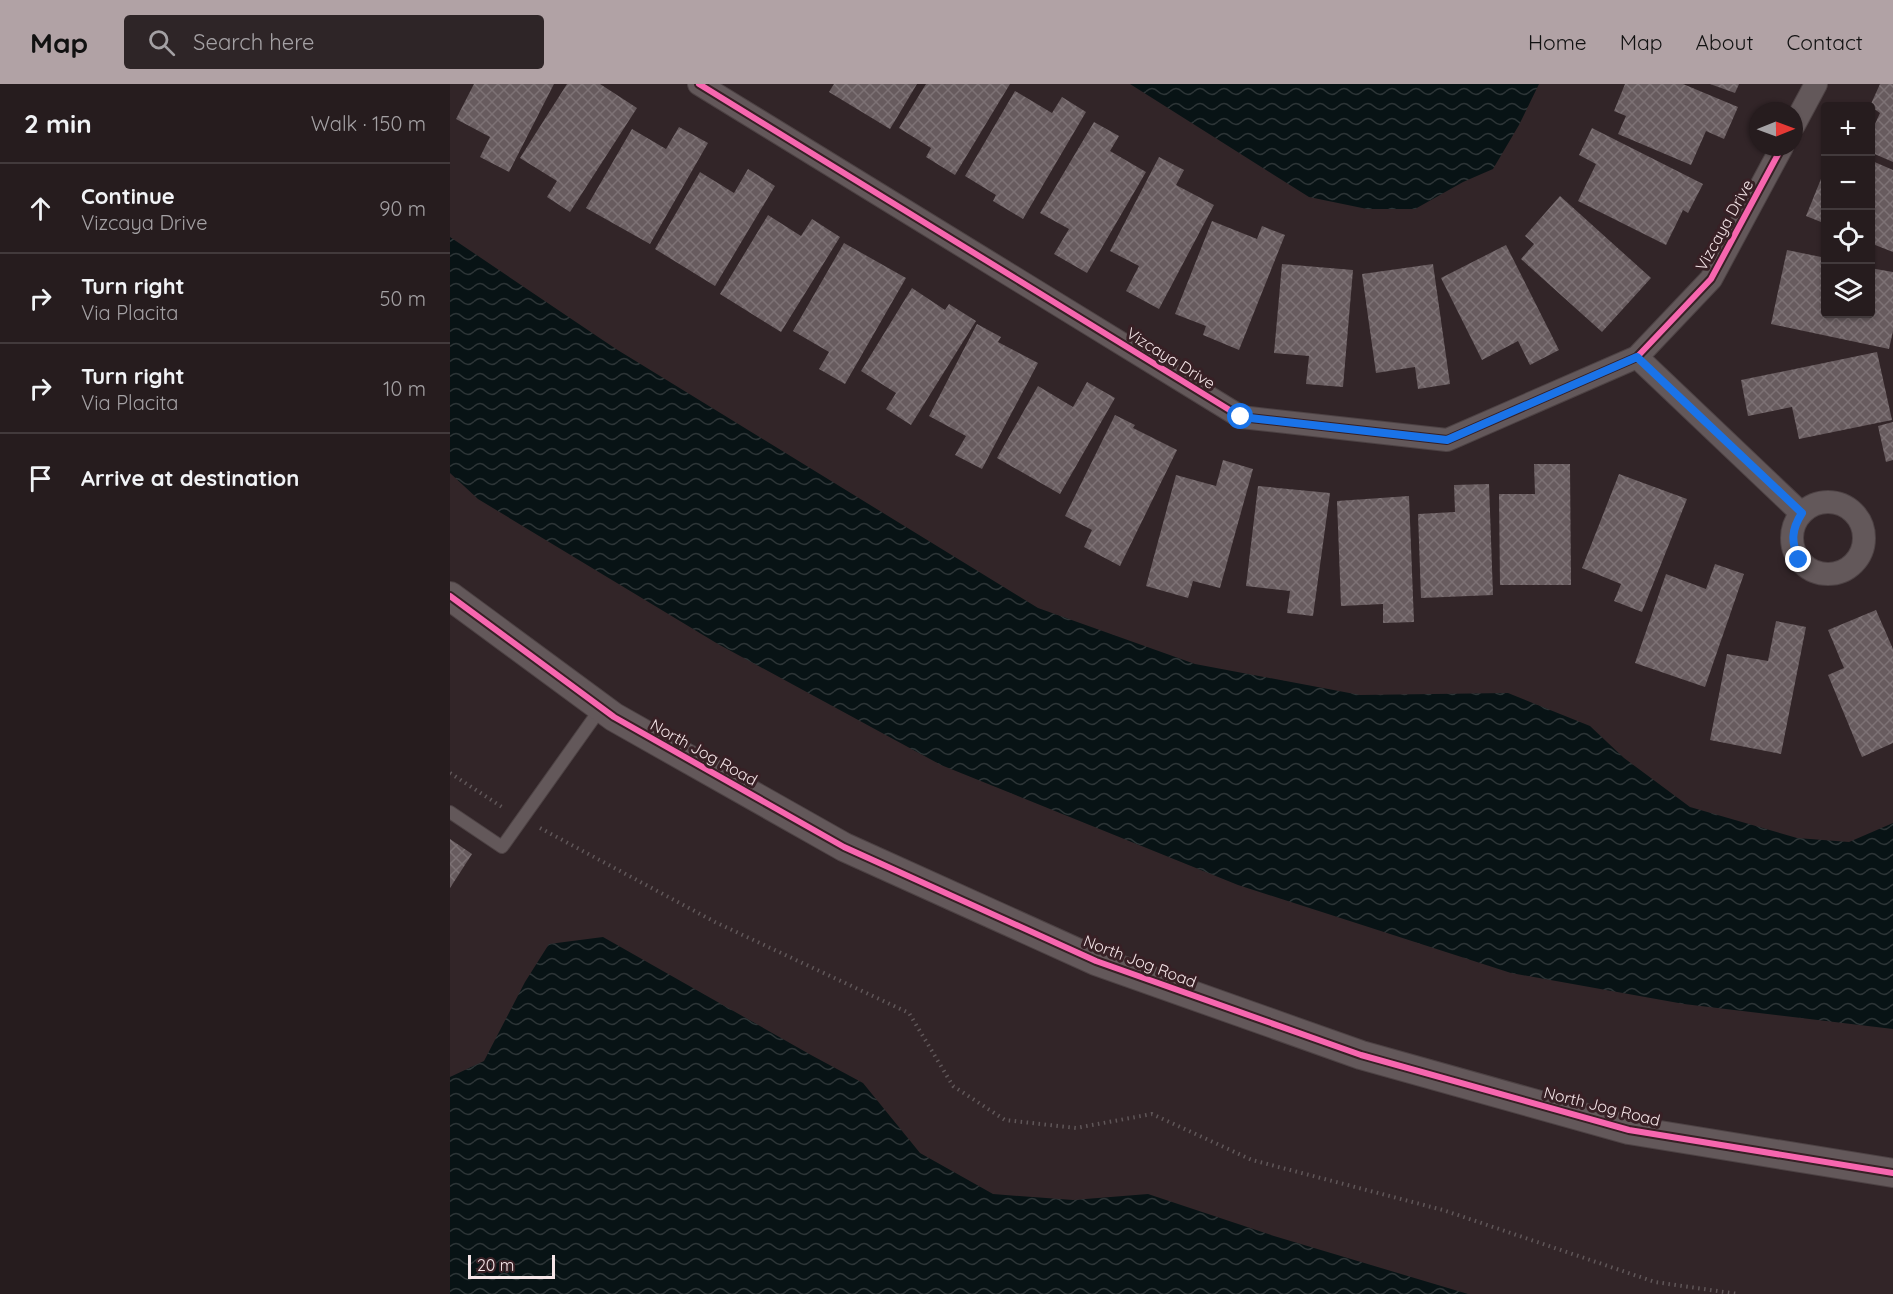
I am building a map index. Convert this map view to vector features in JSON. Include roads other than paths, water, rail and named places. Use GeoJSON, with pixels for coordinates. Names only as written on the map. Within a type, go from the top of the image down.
{"type":"FeatureCollection","features":[{"type":"Feature","properties":{"kind":"street","name":"Vizcaya Drive"},"geometry":{"type":"LineString","coordinates":[[699,84],[1241,417],[1447,440],[1637,357],[1711,279],[1777,156]]}},
{"type":"Feature","properties":{"kind":"street"},"geometry":{"type":"LineString","coordinates":[[1803,108],[1816,84]]}},
{"type":"Feature","properties":{"kind":"street"},"geometry":{"type":"LineString","coordinates":[[1637,357],[1802,513]]}},
{"type":"Feature","properties":{"kind":"street","name":"North Jog Road"},"geometry":{"type":"LineString","coordinates":[[450,596],[614,717],[844,847],[1107,965],[1361,1055],[1629,1130],[1893,1173]]}},
{"type":"Feature","properties":{"kind":"lane"},"geometry":{"type":"LineString","coordinates":[[450,812],[502,847],[601,708]]}},
{"type":"Feature","properties":{"kind":"water"},"geometry":{"type":"Polygon","coordinates":[[[1130,84],[1539,84],[1519,125],[1493,169],[1463,182],[1415,209],[1367,209],[1309,197],[1130,84]]]}},
{"type":"Feature","properties":{"kind":"water"},"geometry":{"type":"Polygon","coordinates":[[[450,237],[616,349],[1038,608],[1195,664],[1360,695],[1508,693],[1590,726],[1624,758],[1690,807],[1797,838],[1849,842],[1893,823],[1893,1029],[1684,1004],[1511,973],[1238,885],[941,765],[718,644],[478,499],[450,473],[450,237]]]}},
{"type":"Feature","properties":{"kind":"water"},"geometry":{"type":"Polygon","coordinates":[[[603,937],[863,1083],[920,1153],[993,1194],[1073,1200],[1148,1194],[1274,1236],[1468,1294],[450,1294],[450,1077],[484,1061],[525,982],[549,944],[603,937]]]}}]}
